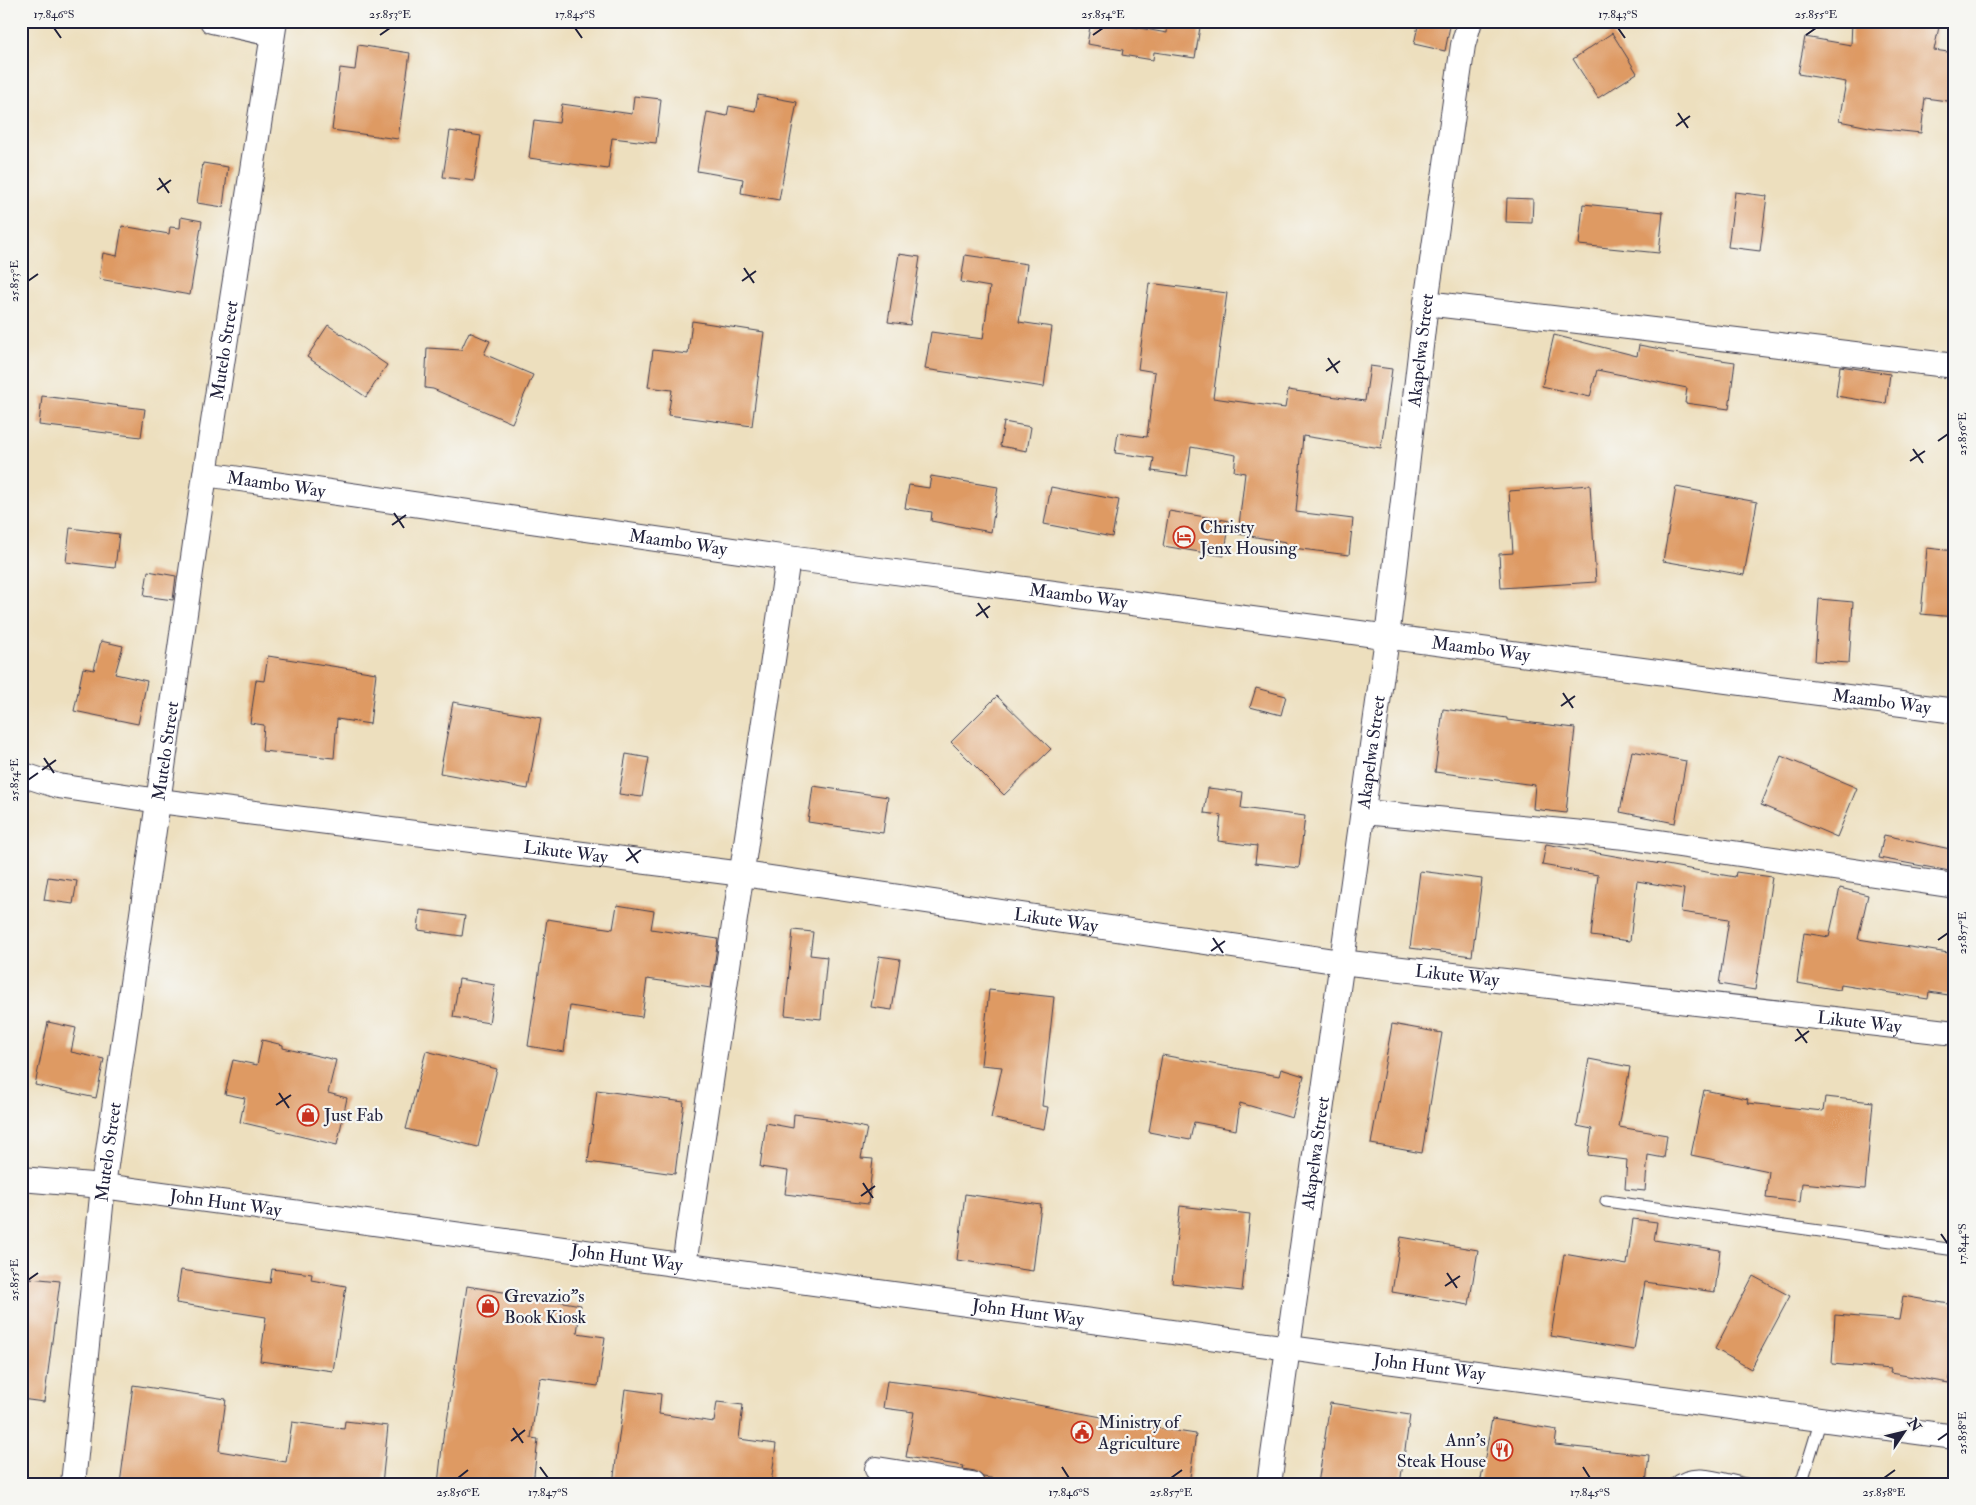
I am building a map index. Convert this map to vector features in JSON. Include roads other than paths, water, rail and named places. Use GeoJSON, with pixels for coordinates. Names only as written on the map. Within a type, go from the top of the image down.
{"type":"FeatureCollection","features":[{"type":"Feature","properties":{"kind":"street"},"geometry":{"type":"LineString","coordinates":[[212,21],[274,28]]}},
{"type":"Feature","properties":{"kind":"street","name":"Akapelwa Street"},"geometry":{"type":"LineString","coordinates":[[1269,1484],[1388,638],[1426,304],[1463,45],[1470,21]]}},
{"type":"Feature","properties":{"kind":"street","name":"Mutelo Street"},"geometry":{"type":"LineString","coordinates":[[73,1484],[103,1186],[206,474],[274,28]]}},
{"type":"Feature","properties":{"kind":"street"},"geometry":{"type":"LineString","coordinates":[[1426,304],[1955,366]]}},
{"type":"Feature","properties":{"kind":"street","name":"Maambo Way"},"geometry":{"type":"LineString","coordinates":[[206,474],[788,558],[1955,711]]}},
{"type":"Feature","properties":{"kind":"street"},"geometry":{"type":"LineString","coordinates":[[684,1265],[788,558]]}},
{"type":"Feature","properties":{"kind":"street","name":"Likute Way"},"geometry":{"type":"LineString","coordinates":[[21,774],[58,786],[159,802],[743,874],[1341,962],[1955,1032]]}},
{"type":"Feature","properties":{"kind":"street"},"geometry":{"type":"LineString","coordinates":[[1364,812],[1625,838],[1955,886]]}},
{"type":"Feature","properties":{"kind":"street","name":"John Hunt Way"},"geometry":{"type":"LineString","coordinates":[[21,1179],[103,1186],[1955,1437]]}},
{"type":"Feature","properties":{"kind":"street"},"geometry":{"type":"LineString","coordinates":[[877,1469],[972,1484]]}},
{"type":"Feature","properties":{"kind":"lane"},"geometry":{"type":"LineString","coordinates":[[1606,1201],[1955,1250]]}},
{"type":"Feature","properties":{"kind":"lane"},"geometry":{"type":"LineString","coordinates":[[1797,1484],[1803,1478],[1821,1419]]}},
{"type":"Feature","properties":{"kind":"lane"},"geometry":{"type":"LineString","coordinates":[[1675,1484],[1680,1478],[1699,1475],[1746,1484]]}},
{"type":"Feature","properties":{"kind":"place","name":"Christy Jenx Housing"},"geometry":{"type":"Point","coordinates":[1184,537]}},
{"type":"Feature","properties":{"kind":"place","name":"Just Fab"},"geometry":{"type":"Point","coordinates":[308,1115]}},
{"type":"Feature","properties":{"kind":"place","name":"Grevazio\"s Book Kiosk"},"geometry":{"type":"Point","coordinates":[488,1306]}},
{"type":"Feature","properties":{"kind":"place","name":"Ministry of Agriculture"},"geometry":{"type":"Point","coordinates":[1082,1432]}},
{"type":"Feature","properties":{"kind":"place","name":"Ann's Steak House"},"geometry":{"type":"Point","coordinates":[1502,1450]}}]}
